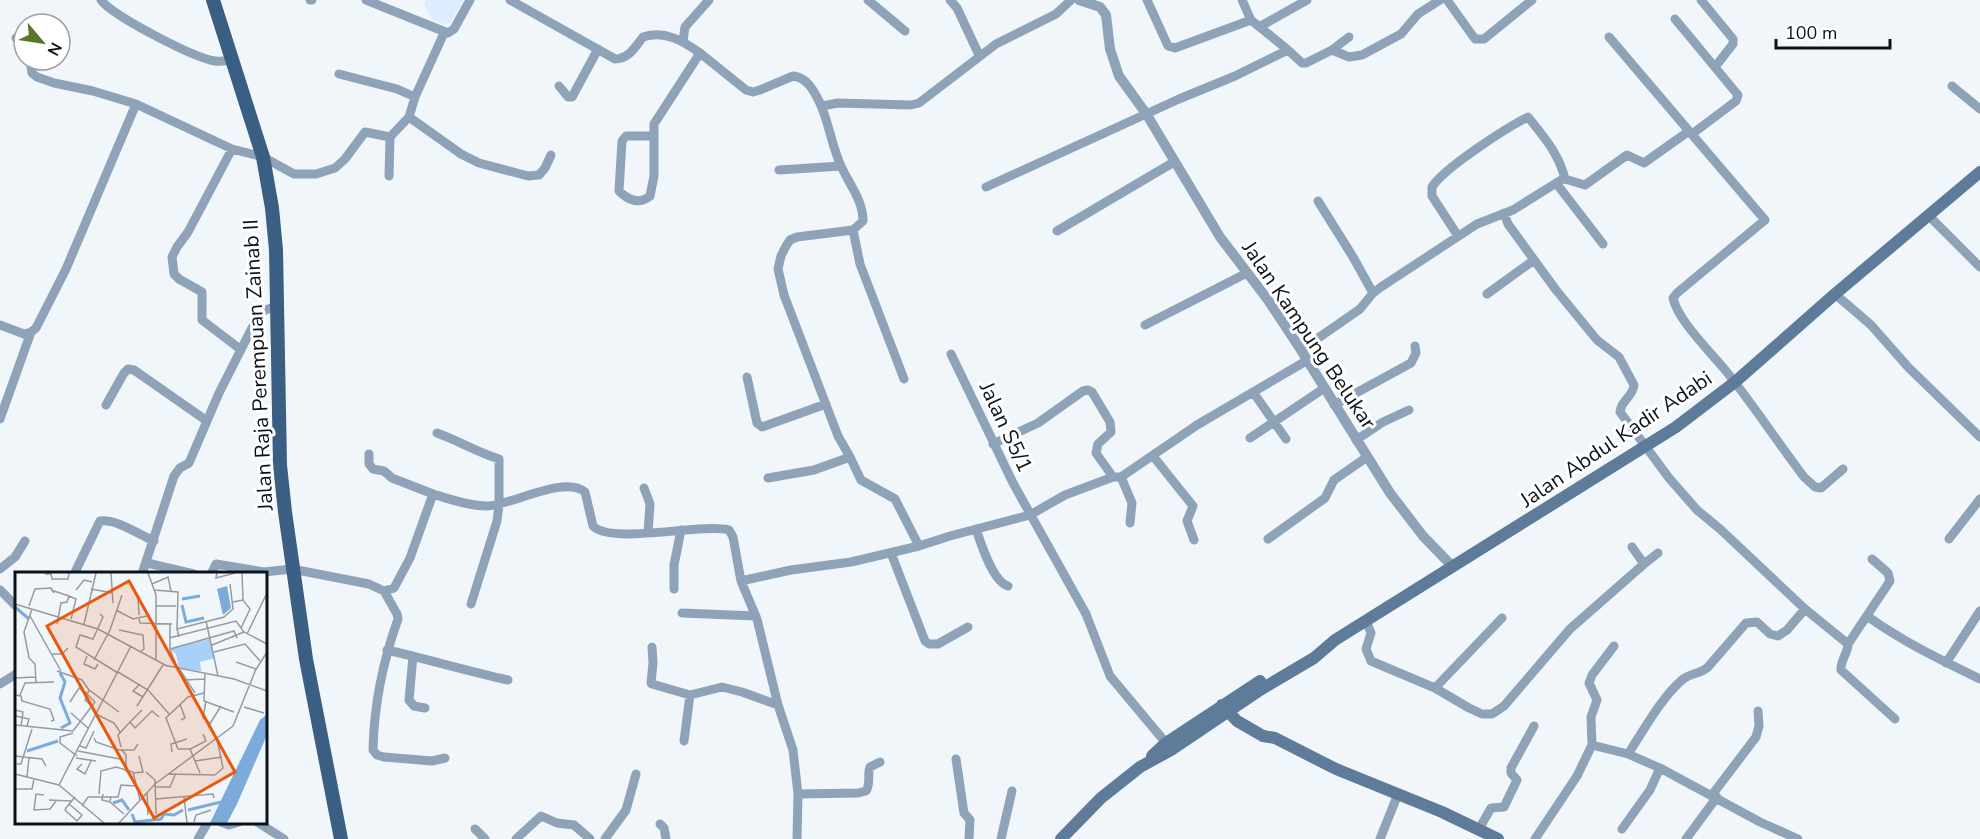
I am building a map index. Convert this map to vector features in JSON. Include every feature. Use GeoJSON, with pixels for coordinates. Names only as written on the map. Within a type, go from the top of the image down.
{"type":"FeatureCollection","features":[{"type":"Feature","properties":{"kind":"main road","name":"Jalan Raja Perempuan Zainab II"},"geometry":{"type":"LineString","coordinates":[[213,0],[263,157],[274,232],[280,465],[306,659],[341,839]]}},
{"type":"Feature","properties":{"kind":"main road","name":"Jalan Abdul Kadir Adabi"},"geometry":{"type":"LineString","coordinates":[[1140,767],[1171,750],[1228,707],[1310,651],[1335,640],[1676,427],[1735,382],[1980,172]]}},
{"type":"Feature","properties":{"kind":"main road","name":"Jalan Abdul Kadir Adabi"},"geometry":{"type":"LineString","coordinates":[[1062,839],[1101,798],[1166,743],[1228,707]]}},
{"type":"Feature","properties":{"kind":"main road"},"geometry":{"type":"LineString","coordinates":[[1228,707],[1237,721],[1263,736],[1275,738],[1336,769],[1498,839]]}},
{"type":"Feature","properties":{"kind":"street"},"geometry":{"type":"LineString","coordinates":[[101,0],[113,11],[180,49],[216,62],[233,59]]}},
{"type":"Feature","properties":{"kind":"street"},"geometry":{"type":"LineString","coordinates":[[366,0],[444,33],[454,29],[470,0]]}},
{"type":"Feature","properties":{"kind":"street"},"geometry":{"type":"LineString","coordinates":[[510,0],[615,59],[622,59],[629,55],[643,37],[661,34],[684,41],[746,90],[753,92],[793,76],[800,77],[807,82],[822,106],[841,166],[857,196],[863,216],[860,225],[853,230],[792,238],[779,264],[784,295],[838,436],[861,480],[895,499],[919,546]]}},
{"type":"Feature","properties":{"kind":"street"},"geometry":{"type":"LineString","coordinates":[[684,41],[685,27],[709,0]]}},
{"type":"Feature","properties":{"kind":"street"},"geometry":{"type":"LineString","coordinates":[[868,0],[905,31]]}},
{"type":"Feature","properties":{"kind":"street"},"geometry":{"type":"LineString","coordinates":[[950,0],[957,8],[979,55]]}},
{"type":"Feature","properties":{"kind":"street"},"geometry":{"type":"LineString","coordinates":[[822,106],[838,103],[911,105],[919,103],[979,55],[1056,14],[1071,0]]}},
{"type":"Feature","properties":{"kind":"street","name":"Jalan Kampung Belukar"},"geometry":{"type":"LineString","coordinates":[[1079,0],[1100,7],[1106,15],[1110,49],[1119,76],[1147,115],[1220,237],[1268,300],[1389,493],[1416,527],[1453,567]]}},
{"type":"Feature","properties":{"kind":"street"},"geometry":{"type":"LineString","coordinates":[[1147,0],[1168,46],[1175,48],[1251,20]]}},
{"type":"Feature","properties":{"kind":"street"},"geometry":{"type":"LineString","coordinates":[[1242,0],[1251,20],[1261,26],[1302,63],[1332,50],[1349,37]]}},
{"type":"Feature","properties":{"kind":"street"},"geometry":{"type":"LineString","coordinates":[[1261,26],[1306,0]]}},
{"type":"Feature","properties":{"kind":"street"},"geometry":{"type":"LineString","coordinates":[[1332,50],[1348,57],[1362,55],[1401,34],[1418,14],[1440,0]]}},
{"type":"Feature","properties":{"kind":"street"},"geometry":{"type":"LineString","coordinates":[[1447,0],[1475,39],[1479,40],[1484,39],[1532,0]]}},
{"type":"Feature","properties":{"kind":"street"},"geometry":{"type":"LineString","coordinates":[[1701,0],[1733,39],[1732,44],[1715,67]]}},
{"type":"Feature","properties":{"kind":"street"},"geometry":{"type":"LineString","coordinates":[[741,581],[791,570],[851,562],[919,546],[1030,515],[1065,495],[1117,477],[1253,392],[1303,356],[1360,309],[1373,293],[1477,224],[1504,213],[1560,181],[1585,185],[1627,155],[1644,163],[1690,133],[1738,97],[1675,19]]}},
{"type":"Feature","properties":{"kind":"street"},"geometry":{"type":"LineString","coordinates":[[389,176],[390,137],[410,117],[415,97],[444,33]]}},
{"type":"Feature","properties":{"kind":"street"},"geometry":{"type":"LineString","coordinates":[[1609,37],[1765,220],[1673,298],[1675,304],[1692,331],[1735,382],[1798,469],[1815,487],[1824,487],[1843,469]]}},
{"type":"Feature","properties":{"kind":"street"},"geometry":{"type":"LineString","coordinates":[[559,87],[568,97],[572,97],[598,49]]}},
{"type":"Feature","properties":{"kind":"street"},"geometry":{"type":"LineString","coordinates":[[986,187],[1288,50]]}},
{"type":"Feature","properties":{"kind":"street"},"geometry":{"type":"LineString","coordinates":[[653,136],[626,136],[622,141],[619,191],[625,197],[635,201],[645,200],[650,196],[654,176],[653,136],[656,119],[700,53]]}},
{"type":"Feature","properties":{"kind":"street"},"geometry":{"type":"LineString","coordinates":[[32,72],[37,77],[54,83],[93,91],[136,104],[232,149],[263,157],[294,174],[316,174],[335,168],[345,159],[365,132],[390,137]]}},
{"type":"Feature","properties":{"kind":"street"},"geometry":{"type":"LineString","coordinates":[[339,74],[397,89],[415,97]]}},
{"type":"Feature","properties":{"kind":"street"},"geometry":{"type":"LineString","coordinates":[[1952,86],[1980,109]]}},
{"type":"Feature","properties":{"kind":"street"},"geometry":{"type":"LineString","coordinates":[[0,326],[24,334],[36,328],[66,268],[136,104]]}},
{"type":"Feature","properties":{"kind":"street"},"geometry":{"type":"LineString","coordinates":[[410,117],[461,154],[479,163],[528,176],[539,175],[551,155]]}},
{"type":"Feature","properties":{"kind":"street"},"geometry":{"type":"LineString","coordinates":[[1458,236],[1432,196],[1431,188],[1459,163],[1528,117],[1560,161],[1560,181],[1604,244]]}},
{"type":"Feature","properties":{"kind":"street"},"geometry":{"type":"LineString","coordinates":[[232,149],[188,232],[177,247],[172,262],[174,274],[202,292],[202,320],[240,349]]}},
{"type":"Feature","properties":{"kind":"street"},"geometry":{"type":"LineString","coordinates":[[1057,231],[1174,162]]}},
{"type":"Feature","properties":{"kind":"street"},"geometry":{"type":"LineString","coordinates":[[779,170],[841,166]]}},
{"type":"Feature","properties":{"kind":"street"},"geometry":{"type":"LineString","coordinates":[[1318,201],[1373,293]]}},
{"type":"Feature","properties":{"kind":"street"},"geometry":{"type":"LineString","coordinates":[[1504,213],[1508,224],[1534,260],[1597,340],[1619,357],[1633,380],[1634,390],[1622,404],[1620,412],[1668,478],[1697,510],[1805,609],[1848,644]]}},
{"type":"Feature","properties":{"kind":"street"},"geometry":{"type":"LineString","coordinates":[[1929,216],[1980,267]]}},
{"type":"Feature","properties":{"kind":"street"},"geometry":{"type":"LineString","coordinates":[[853,230],[860,264],[904,379]]}},
{"type":"Feature","properties":{"kind":"street"},"geometry":{"type":"LineString","coordinates":[[1487,294],[1534,260]]}},
{"type":"Feature","properties":{"kind":"street"},"geometry":{"type":"LineString","coordinates":[[1145,324],[1247,273]]}},
{"type":"Feature","properties":{"kind":"street"},"geometry":{"type":"LineString","coordinates":[[1835,294],[1871,325],[1908,367],[1980,437]]}},
{"type":"Feature","properties":{"kind":"street"},"geometry":{"type":"LineString","coordinates":[[142,572],[174,476],[180,468],[189,463],[240,349],[258,316],[263,311],[276,306]]}},
{"type":"Feature","properties":{"kind":"street"},"geometry":{"type":"LineString","coordinates":[[0,419],[31,332]]}},
{"type":"Feature","properties":{"kind":"street"},"geometry":{"type":"LineString","coordinates":[[1334,405],[1411,363],[1416,353],[1415,346]]}},
{"type":"Feature","properties":{"kind":"street","name":"Jalan S5/1"},"geometry":{"type":"LineString","coordinates":[[951,354],[993,444],[1086,614],[1110,676],[1166,743]]}},
{"type":"Feature","properties":{"kind":"street"},"geometry":{"type":"LineString","coordinates":[[106,405],[128,369],[134,370],[165,390],[207,421]]}},
{"type":"Feature","properties":{"kind":"street"},"geometry":{"type":"LineString","coordinates":[[747,377],[760,427],[826,404]]}},
{"type":"Feature","properties":{"kind":"street"},"geometry":{"type":"LineString","coordinates":[[1250,438],[1323,389]]}},
{"type":"Feature","properties":{"kind":"street"},"geometry":{"type":"LineString","coordinates":[[993,444],[1038,423],[1083,391],[1092,392],[1110,422],[1112,432],[1098,444],[1096,453],[1117,477],[1132,503],[1130,523]]}},
{"type":"Feature","properties":{"kind":"street"},"geometry":{"type":"LineString","coordinates":[[1253,392],[1286,439]]}},
{"type":"Feature","properties":{"kind":"street"},"geometry":{"type":"LineString","coordinates":[[1356,440],[1383,422],[1409,410]]}},
{"type":"Feature","properties":{"kind":"street"},"geometry":{"type":"LineString","coordinates":[[437,434],[458,440],[475,451],[499,459],[499,504],[495,533],[471,604]]}},
{"type":"Feature","properties":{"kind":"street"},"geometry":{"type":"LineString","coordinates":[[369,454],[369,464],[373,469],[384,471],[392,478],[433,494],[485,506],[550,489],[579,488],[585,492],[592,522],[597,530],[648,533],[729,530],[733,537],[741,581],[756,616],[778,705],[793,750],[798,794],[797,839]]}},
{"type":"Feature","properties":{"kind":"street"},"geometry":{"type":"LineString","coordinates":[[1153,456],[1193,506],[1187,521],[1194,540]]}},
{"type":"Feature","properties":{"kind":"street"},"geometry":{"type":"LineString","coordinates":[[768,478],[814,470],[850,457]]}},
{"type":"Feature","properties":{"kind":"street"},"geometry":{"type":"LineString","coordinates":[[1268,539],[1325,498],[1335,479],[1367,457]]}},
{"type":"Feature","properties":{"kind":"street"},"geometry":{"type":"LineString","coordinates":[[644,488],[650,504],[648,533]]}},
{"type":"Feature","properties":{"kind":"street"},"geometry":{"type":"LineString","coordinates":[[384,591],[394,588],[410,558],[433,494]]}},
{"type":"Feature","properties":{"kind":"street"},"geometry":{"type":"LineString","coordinates":[[1949,540],[1980,499]]}},
{"type":"Feature","properties":{"kind":"street"},"geometry":{"type":"LineString","coordinates":[[76,570],[100,520],[154,541]]}},
{"type":"Feature","properties":{"kind":"street"},"geometry":{"type":"LineString","coordinates":[[976,529],[1000,582],[1008,586]]}},
{"type":"Feature","properties":{"kind":"street"},"geometry":{"type":"LineString","coordinates":[[674,589],[674,565],[681,530]]}},
{"type":"Feature","properties":{"kind":"street"},"geometry":{"type":"LineString","coordinates":[[0,569],[26,542]]}},
{"type":"Feature","properties":{"kind":"street"},"geometry":{"type":"LineString","coordinates":[[1632,547],[1644,564]]}},
{"type":"Feature","properties":{"kind":"street"},"geometry":{"type":"LineString","coordinates":[[891,553],[925,641],[929,644],[938,644],[968,627]]}},
{"type":"Feature","properties":{"kind":"street"},"geometry":{"type":"LineString","coordinates":[[1366,621],[1371,633],[1366,650],[1371,661],[1435,688],[1482,714],[1492,714],[1504,705],[1570,629],[1658,553]]}},
{"type":"Feature","properties":{"kind":"street"},"geometry":{"type":"LineString","coordinates":[[1872,559],[1888,573],[1890,581],[1848,644],[1840,666],[1841,670],[1895,719]]}},
{"type":"Feature","properties":{"kind":"street"},"geometry":{"type":"LineString","coordinates":[[147,563],[189,572]]}},
{"type":"Feature","properties":{"kind":"street"},"geometry":{"type":"LineString","coordinates":[[212,572],[216,564],[259,572]]}},
{"type":"Feature","properties":{"kind":"street"},"geometry":{"type":"LineString","coordinates":[[267,573],[294,569],[369,584],[384,591],[398,619],[380,677],[373,750],[377,755],[384,757],[432,761],[445,758]]}},
{"type":"Feature","properties":{"kind":"street"},"geometry":{"type":"LineString","coordinates":[[0,590],[15,605]]}},
{"type":"Feature","properties":{"kind":"street"},"geometry":{"type":"LineString","coordinates":[[1628,754],[1662,704],[1683,680],[1704,671],[1746,623],[1757,622],[1770,633],[1778,636],[1787,630],[1805,609]]}},
{"type":"Feature","properties":{"kind":"street"},"geometry":{"type":"LineString","coordinates":[[1946,663],[1980,611]]}},
{"type":"Feature","properties":{"kind":"street"},"geometry":{"type":"LineString","coordinates":[[682,613],[756,616]]}},
{"type":"Feature","properties":{"kind":"street"},"geometry":{"type":"LineString","coordinates":[[1867,616],[1911,645],[1980,679]]}},
{"type":"Feature","properties":{"kind":"street"},"geometry":{"type":"LineString","coordinates":[[1435,688],[1502,618]]}},
{"type":"Feature","properties":{"kind":"street"},"geometry":{"type":"LineString","coordinates":[[1535,839],[1577,776],[1592,745],[1591,717],[1597,700],[1589,683],[1592,675],[1614,646]]}},
{"type":"Feature","properties":{"kind":"street"},"geometry":{"type":"LineString","coordinates":[[652,647],[651,683],[690,695],[722,687],[778,705]]}},
{"type":"Feature","properties":{"kind":"street"},"geometry":{"type":"LineString","coordinates":[[387,650],[508,680]]}},
{"type":"Feature","properties":{"kind":"street"},"geometry":{"type":"LineString","coordinates":[[413,656],[409,700],[414,706],[425,708]]}},
{"type":"Feature","properties":{"kind":"street"},"geometry":{"type":"LineString","coordinates":[[0,684],[15,675]]}},
{"type":"Feature","properties":{"kind":"street"},"geometry":{"type":"LineString","coordinates":[[684,741],[690,695]]}},
{"type":"Feature","properties":{"kind":"street"},"geometry":{"type":"LineString","coordinates":[[1686,839],[1756,737],[1759,726],[1758,711]]}},
{"type":"Feature","properties":{"kind":"street"},"geometry":{"type":"LineString","coordinates":[[1479,829],[1491,808],[1504,807],[1517,784],[1511,768],[1534,726]]}},
{"type":"Feature","properties":{"kind":"street"},"geometry":{"type":"LineString","coordinates":[[1592,745],[1628,754],[1660,768],[1760,822],[1798,839]]}},
{"type":"Feature","properties":{"kind":"street"},"geometry":{"type":"LineString","coordinates":[[956,759],[964,813],[970,820],[969,839]]}},
{"type":"Feature","properties":{"kind":"street"},"geometry":{"type":"LineString","coordinates":[[798,794],[866,791],[870,767],[880,762]]}},
{"type":"Feature","properties":{"kind":"street"},"geometry":{"type":"LineString","coordinates":[[1622,829],[1650,790],[1660,768]]}},
{"type":"Feature","properties":{"kind":"street"},"geometry":{"type":"LineString","coordinates":[[605,839],[626,810],[636,774]]}},
{"type":"Feature","properties":{"kind":"street"},"geometry":{"type":"LineString","coordinates":[[1001,839],[1012,791]]}},
{"type":"Feature","properties":{"kind":"street"},"geometry":{"type":"LineString","coordinates":[[1380,839],[1398,794]]}},
{"type":"Feature","properties":{"kind":"street"},"geometry":{"type":"LineString","coordinates":[[516,839],[541,816],[557,823],[574,825],[590,839]]}},
{"type":"Feature","properties":{"kind":"street"},"geometry":{"type":"LineString","coordinates":[[198,839],[207,824]]}},
{"type":"Feature","properties":{"kind":"street"},"geometry":{"type":"LineString","coordinates":[[260,824],[284,839]]}},
{"type":"Feature","properties":{"kind":"street"},"geometry":{"type":"LineString","coordinates":[[660,824],[664,828],[666,839]]}},
{"type":"Feature","properties":{"kind":"street"},"geometry":{"type":"LineString","coordinates":[[475,829],[484,839]]}},
{"type":"Feature","properties":{"kind":"shaded area"},"geometry":{"type":"Polygon","coordinates":[[[426,0],[463,0],[450,23],[444,24],[432,19],[424,4],[426,0]]]}}]}
